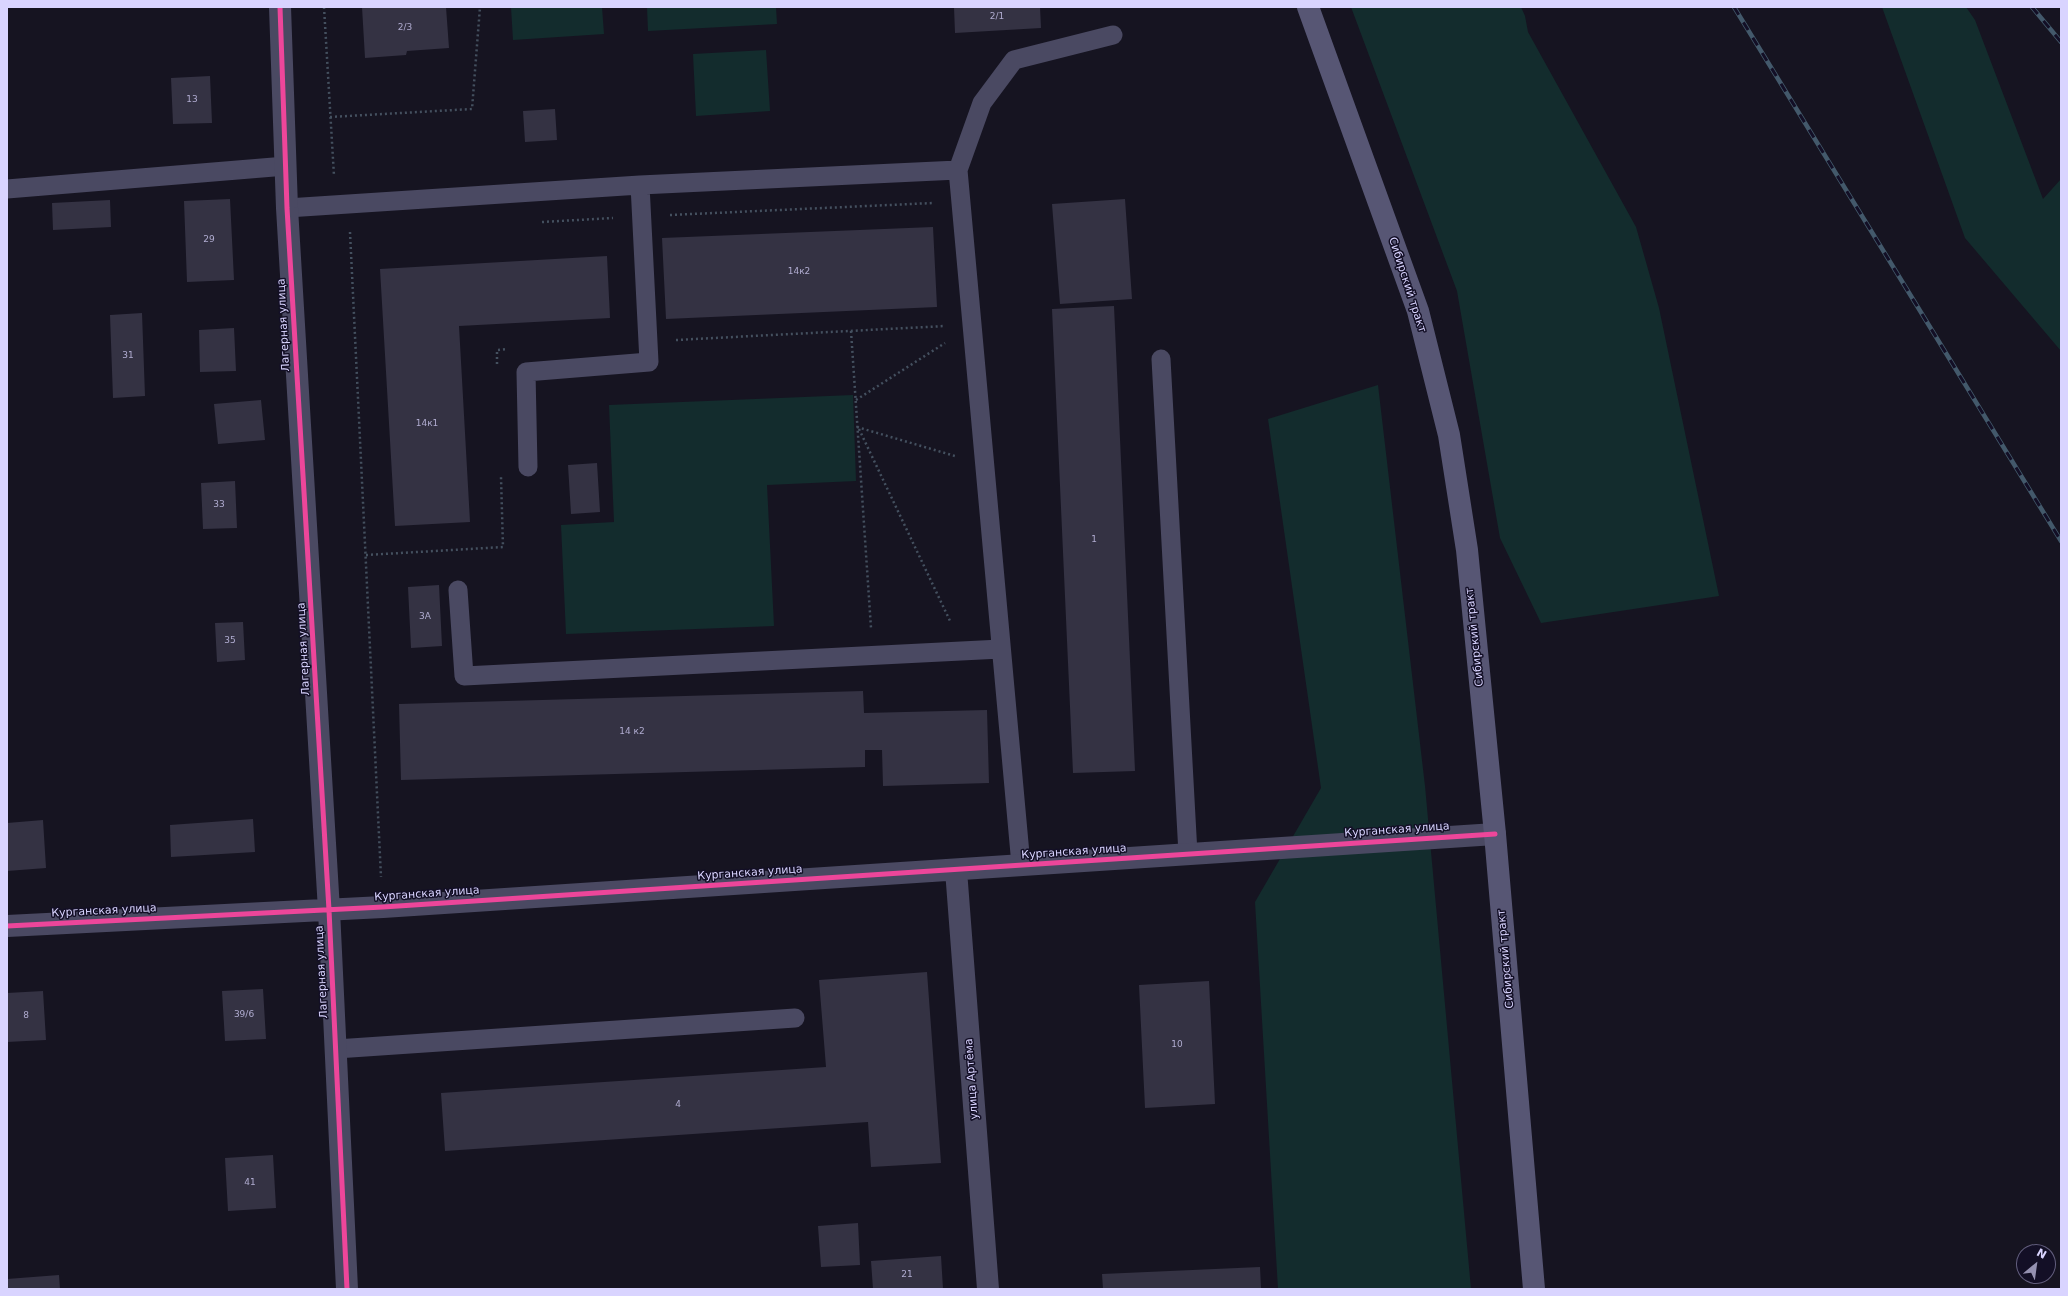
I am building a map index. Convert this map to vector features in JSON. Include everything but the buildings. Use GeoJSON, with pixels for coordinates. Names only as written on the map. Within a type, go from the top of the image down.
{"type":"FeatureCollection","features":[{"type":"Feature","properties":{"kind":"main road","name":"Сибирский тракт"},"geometry":{"type":"LineString","coordinates":[[1308,7],[1418,311],[1449,435],[1467,550],[1495,834],[1534,1289]]}},
{"type":"Feature","properties":{"kind":"street","name":"Лагерная улица"},"geometry":{"type":"LineString","coordinates":[[280,7],[287,208],[330,910],[347,1289]]}},
{"type":"Feature","properties":{"kind":"street","name":"Курганская улица"},"geometry":{"type":"LineString","coordinates":[[7,926],[383,907],[1495,834]]}},
{"type":"Feature","properties":{"kind":"street","name":"улица Артёма"},"geometry":{"type":"LineString","coordinates":[[956,870],[988,1289]]}},
{"type":"Feature","properties":{"kind":"lane"},"geometry":{"type":"LineString","coordinates":[[1021,865],[958,170],[982,103],[1014,60],[1112,35]]}},
{"type":"Feature","properties":{"kind":"lane"},"geometry":{"type":"LineString","coordinates":[[7,189],[286,166]]}},
{"type":"Feature","properties":{"kind":"lane"},"geometry":{"type":"LineString","coordinates":[[287,208],[640,185],[958,170]]}},
{"type":"Feature","properties":{"kind":"lane"},"geometry":{"type":"LineString","coordinates":[[528,467],[526,372],[649,362],[640,185]]}},
{"type":"Feature","properties":{"kind":"lane"},"geometry":{"type":"LineString","coordinates":[[1161,359],[1188,854]]}},
{"type":"Feature","properties":{"kind":"lane"},"geometry":{"type":"LineString","coordinates":[[458,590],[464,676],[1001,649]]}},
{"type":"Feature","properties":{"kind":"lane"},"geometry":{"type":"LineString","coordinates":[[336,1049],[795,1018]]}},
{"type":"Feature","properties":{"kind":"path"},"geometry":{"type":"LineString","coordinates":[[324,7],[330,117],[342,205],[366,555],[383,907]]}},
{"type":"Feature","properties":{"kind":"path"},"geometry":{"type":"LineString","coordinates":[[330,117],[472,109],[480,7]]}},
{"type":"Feature","properties":{"kind":"path"},"geometry":{"type":"LineString","coordinates":[[648,342],[972,325]]}},
{"type":"Feature","properties":{"kind":"path"},"geometry":{"type":"LineString","coordinates":[[856,400],[972,325]]}},
{"type":"Feature","properties":{"kind":"path"},"geometry":{"type":"LineString","coordinates":[[851,331],[873,655]]}},
{"type":"Feature","properties":{"kind":"path"},"geometry":{"type":"LineString","coordinates":[[497,366],[497,350],[512,349]]}},
{"type":"Feature","properties":{"kind":"path"},"geometry":{"type":"LineString","coordinates":[[858,427],[984,465]]}},
{"type":"Feature","properties":{"kind":"path"},"geometry":{"type":"LineString","coordinates":[[858,427],[964,651]]}},
{"type":"Feature","properties":{"kind":"path"},"geometry":{"type":"LineString","coordinates":[[366,555],[503,547],[501,476]]}},
{"type":"Feature","properties":{"kind":"green space"},"geometry":{"type":"Polygon","coordinates":[[[511,7],[602,7],[604,34],[513,40],[511,7]]]}},
{"type":"Feature","properties":{"kind":"green space"},"geometry":{"type":"Polygon","coordinates":[[[647,7],[776,7],[777,24],[648,31],[647,7]]]}},
{"type":"Feature","properties":{"kind":"green space"},"geometry":{"type":"Polygon","coordinates":[[[1351,7],[1521,7],[1525,16],[1528,32],[1636,227],[1659,308],[1719,596],[1541,623],[1500,538],[1457,291],[1351,7]]]}},
{"type":"Feature","properties":{"kind":"green space"},"geometry":{"type":"Polygon","coordinates":[[[1882,7],[1966,7],[1975,20],[2043,199],[2061,179],[2061,351],[1965,238],[1882,7]]]}},
{"type":"Feature","properties":{"kind":"green space"},"geometry":{"type":"Polygon","coordinates":[[[766,50],[770,111],[696,116],[693,54],[766,50]]]}},
{"type":"Feature","properties":{"kind":"green space"},"geometry":{"type":"Polygon","coordinates":[[[1378,385],[1425,786],[1471,1289],[1278,1289],[1255,902],[1321,788],[1268,419],[1378,385]]]}},
{"type":"Feature","properties":{"kind":"green space"},"geometry":{"type":"Polygon","coordinates":[[[853,395],[856,481],[767,485],[774,626],[566,634],[561,525],[614,522],[609,405],[853,395]]]}},
{"type":"Feature","properties":{"kind":"railway"},"geometry":{"type":"LineString","coordinates":[[1734,7],[2061,541]]}},
{"type":"Feature","properties":{"kind":"railway"},"geometry":{"type":"LineString","coordinates":[[2032,7],[2061,42]]}},
{"type":"Feature","properties":{"kind":"cycle path"},"geometry":{"type":"LineString","coordinates":[[280,7],[287,208],[329,910],[347,1289]]}},
{"type":"Feature","properties":{"kind":"cycle path"},"geometry":{"type":"LineString","coordinates":[[7,926],[383,907],[1495,834]]}}]}
